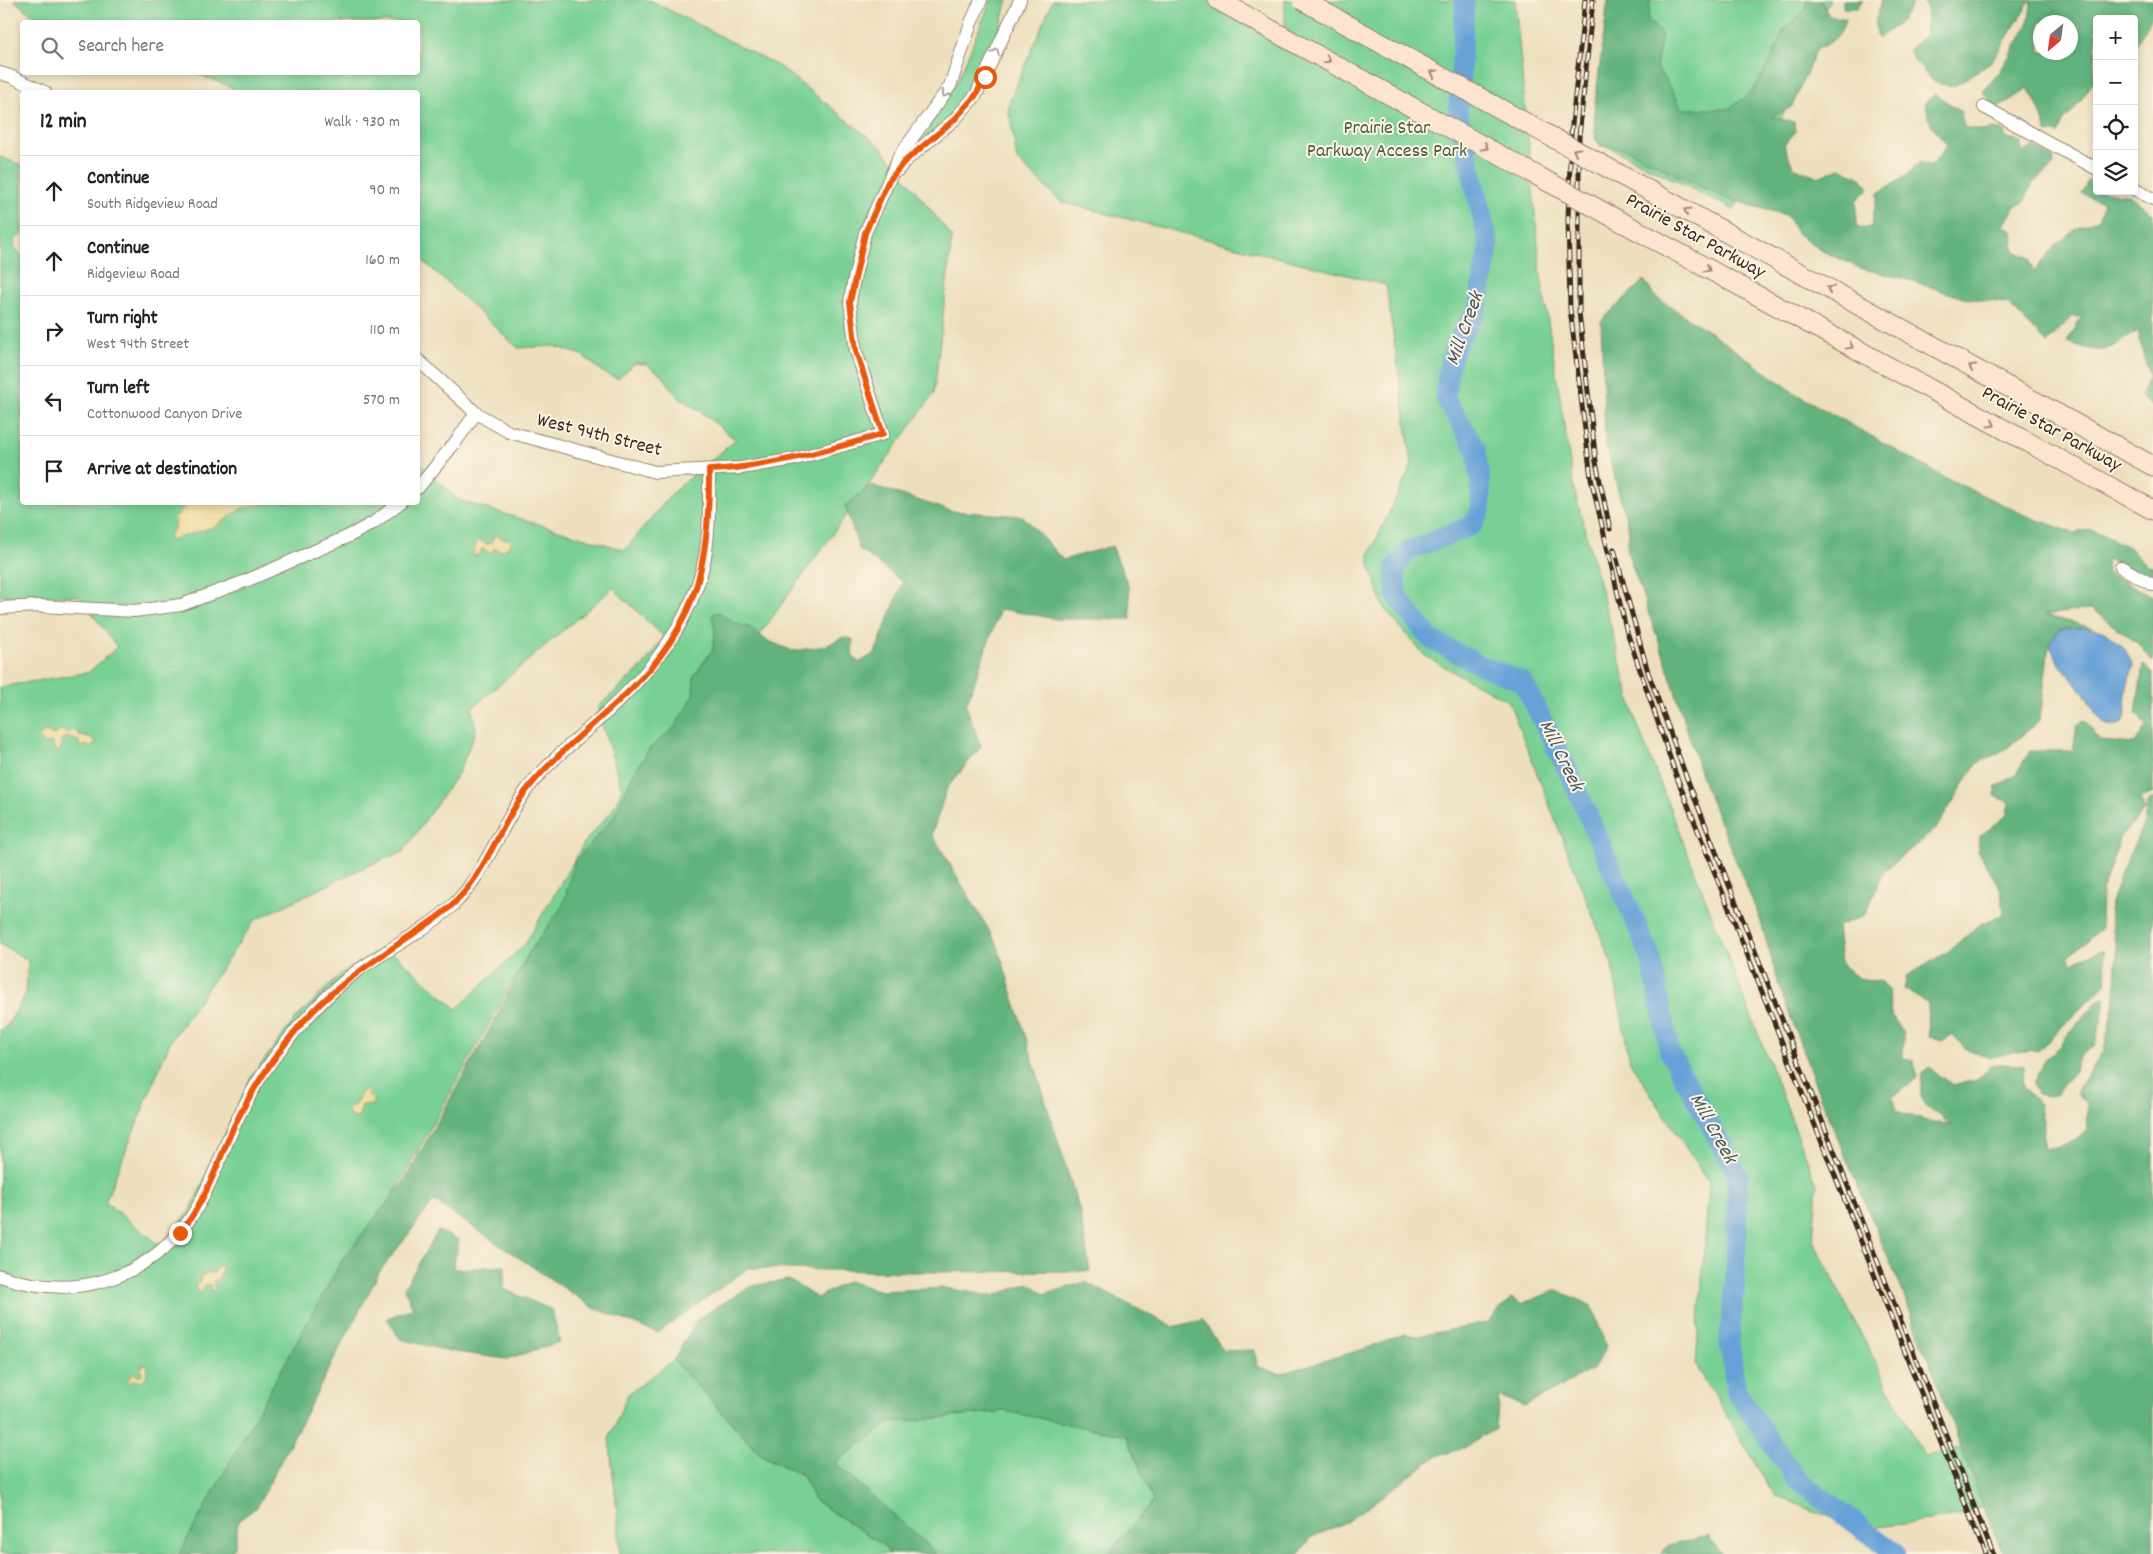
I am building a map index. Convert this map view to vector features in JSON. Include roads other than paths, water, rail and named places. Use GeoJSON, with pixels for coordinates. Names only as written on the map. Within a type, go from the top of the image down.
{"type":"FeatureCollection","features":[{"type":"Feature","properties":{"kind":"main road","name":"Prairie Star Parkway"},"geometry":{"type":"LineString","coordinates":[[1218,0],[1618,220],[2153,510]]}},
{"type":"Feature","properties":{"kind":"main road","name":"Prairie Star Parkway"},"geometry":{"type":"LineString","coordinates":[[1302,0],[2153,466]]}},
{"type":"Feature","properties":{"kind":"street"},"geometry":{"type":"LineString","coordinates":[[888,182],[900,155],[950,86],[970,23],[981,0]]}},
{"type":"Feature","properties":{"kind":"street"},"geometry":{"type":"LineString","coordinates":[[1013,14],[1016,0]]}},
{"type":"Feature","properties":{"kind":"street"},"geometry":{"type":"LineString","coordinates":[[888,182],[904,162],[955,119],[976,95],[1020,0]]}},
{"type":"Feature","properties":{"kind":"street"},"geometry":{"type":"LineString","coordinates":[[0,73],[41,90]]}},
{"type":"Feature","properties":{"kind":"street"},"geometry":{"type":"LineString","coordinates":[[1984,108],[2093,168]]}},
{"type":"Feature","properties":{"kind":"street","name":"West 94th Street"},"geometry":{"type":"LineString","coordinates":[[420,362],[476,413],[509,432],[655,472],[741,468],[795,459],[883,434],[856,351],[850,302],[865,233],[888,182]]}},
{"type":"Feature","properties":{"kind":"street"},"geometry":{"type":"LineString","coordinates":[[2138,192],[2153,199]]}},
{"type":"Feature","properties":{"kind":"street"},"geometry":{"type":"LineString","coordinates":[[420,486],[476,413]]}},
{"type":"Feature","properties":{"kind":"street"},"geometry":{"type":"LineString","coordinates":[[0,1276],[21,1283],[43,1287],[68,1288],[91,1285],[113,1279],[135,1269],[166,1247],[180,1233],[203,1200],[248,1099],[264,1073],[299,1027],[322,1001],[350,977],[453,904],[475,881],[529,787],[548,766],[632,689],[669,644],[679,629],[694,593],[705,555],[709,514],[709,470]]}},
{"type":"Feature","properties":{"kind":"street"},"geometry":{"type":"LineString","coordinates":[[0,608],[39,606],[134,611],[181,605],[248,580],[349,536],[373,523],[397,505]]}},
{"type":"Feature","properties":{"kind":"street"},"geometry":{"type":"LineString","coordinates":[[2120,567],[2153,585]]}},
{"type":"Feature","properties":{"kind":"water"},"geometry":{"type":"Polygon","coordinates":[[[2059,629],[2095,629],[2113,638],[2123,648],[2133,666],[2127,690],[2124,722],[2114,727],[2105,724],[2096,714],[2084,693],[2063,669],[2049,645],[2059,629]]]}},
{"type":"Feature","properties":{"kind":"waterway","name":"Mill Creek"},"geometry":{"type":"LineString","coordinates":[[1465,0],[1458,114],[1489,246],[1477,309],[1455,346],[1448,372],[1445,397],[1476,449],[1480,478],[1481,509],[1473,525],[1408,551],[1395,568],[1396,595],[1430,639],[1480,665],[1523,682],[1571,777],[1650,955],[1670,1053],[1738,1175],[1735,1286],[1729,1339],[1736,1391],[1796,1479],[1896,1554]]}},
{"type":"Feature","properties":{"kind":"railway"},"geometry":{"type":"LineString","coordinates":[[1585,0],[1571,134],[1568,219],[1570,309],[1591,478],[1626,629],[1676,775],[1985,1554]]}},
{"type":"Feature","properties":{"kind":"railway"},"geometry":{"type":"LineString","coordinates":[[1593,0],[1579,137],[1579,312],[1596,462],[1610,529]]}},
{"type":"Feature","properties":{"kind":"railway"},"geometry":{"type":"LineString","coordinates":[[1614,549],[1648,672],[1686,776],[1993,1554]]}},
{"type":"Feature","properties":{"kind":"park label","name":"Prairie Star Parkway Access Park"},"geometry":{"type":"Point","coordinates":[1387,140]}}]}
